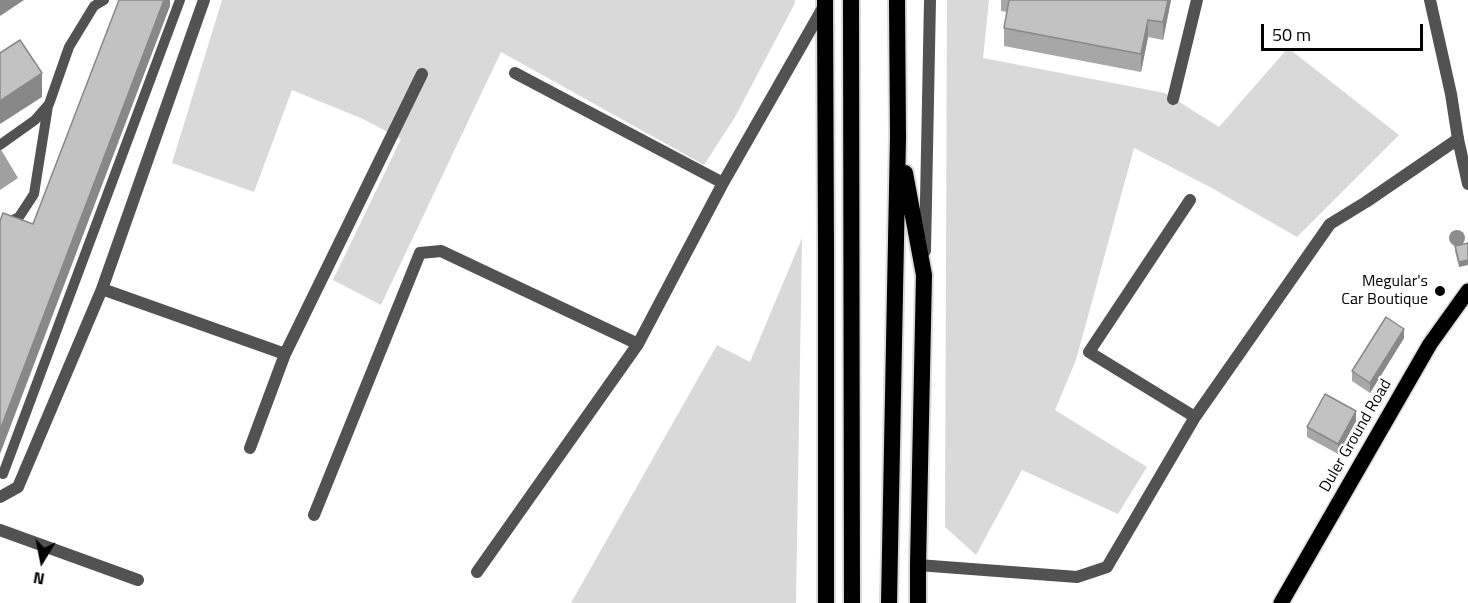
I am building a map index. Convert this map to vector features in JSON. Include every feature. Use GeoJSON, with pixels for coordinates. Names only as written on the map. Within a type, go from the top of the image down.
{"type":"FeatureCollection","features":[{"type":"Feature","properties":{"kind":"highway"},"geometry":{"type":"LineString","coordinates":[[851,0],[852,603]]}},
{"type":"Feature","properties":{"kind":"highway"},"geometry":{"type":"LineString","coordinates":[[890,603],[898,136],[897,0]]}},
{"type":"Feature","properties":{"kind":"highway"},"geometry":{"type":"LineString","coordinates":[[825,3],[826,603]]}},
{"type":"Feature","properties":{"kind":"highway"},"geometry":{"type":"LineString","coordinates":[[898,136],[924,275],[918,603]]}},
{"type":"Feature","properties":{"kind":"main road","name":"Duler Ground Road"},"geometry":{"type":"LineString","coordinates":[[1281,603],[1430,344],[1468,291]]}},
{"type":"Feature","properties":{"kind":"street"},"geometry":{"type":"LineString","coordinates":[[0,497],[18,486],[102,289],[204,0]]}},
{"type":"Feature","properties":{"kind":"street"},"geometry":{"type":"LineString","coordinates":[[924,275],[930,0]]}},
{"type":"Feature","properties":{"kind":"street"},"geometry":{"type":"LineString","coordinates":[[1173,99],[1197,0]]}},
{"type":"Feature","properties":{"kind":"street"},"geometry":{"type":"LineString","coordinates":[[1430,0],[1468,184]]}},
{"type":"Feature","properties":{"kind":"street"},"geometry":{"type":"LineString","coordinates":[[477,572],[638,344],[723,183],[825,3]]}},
{"type":"Feature","properties":{"kind":"street"},"geometry":{"type":"LineString","coordinates":[[515,73],[723,183]]}},
{"type":"Feature","properties":{"kind":"street"},"geometry":{"type":"LineString","coordinates":[[250,448],[285,354],[422,74]]}},
{"type":"Feature","properties":{"kind":"street"},"geometry":{"type":"LineString","coordinates":[[918,566],[1077,577],[1107,567],[1195,417],[1330,224],[1458,139]]}},
{"type":"Feature","properties":{"kind":"street"},"geometry":{"type":"LineString","coordinates":[[1190,200],[1089,352],[1195,417]]}},
{"type":"Feature","properties":{"kind":"street"},"geometry":{"type":"LineString","coordinates":[[314,514],[420,253],[441,251],[638,344]]}},
{"type":"Feature","properties":{"kind":"street"},"geometry":{"type":"LineString","coordinates":[[102,289],[285,354]]}},
{"type":"Feature","properties":{"kind":"street"},"geometry":{"type":"LineString","coordinates":[[0,530],[138,580]]}},
{"type":"Feature","properties":{"kind":"lane"},"geometry":{"type":"LineString","coordinates":[[0,227],[19,217],[34,194],[49,104],[69,47],[94,6],[104,0]]}},
{"type":"Feature","properties":{"kind":"lane"},"geometry":{"type":"LineString","coordinates":[[3,474],[180,0]]}},
{"type":"Feature","properties":{"kind":"lane"},"geometry":{"type":"LineString","coordinates":[[0,145],[35,120],[49,104]]}},
{"type":"Feature","properties":{"kind":"shaded area"},"geometry":{"type":"Polygon","coordinates":[[[222,0],[795,0],[795,3],[735,117],[704,165],[501,52],[381,305],[333,280],[401,139],[363,119],[292,90],[254,192],[172,163],[222,0]]]}},
{"type":"Feature","properties":{"kind":"shaded area"},"geometry":{"type":"Polygon","coordinates":[[[947,0],[989,0],[983,58],[1165,93],[1219,127],[1288,48],[1399,135],[1297,237],[1210,187],[1134,148],[1076,360],[1055,410],[1147,467],[1118,514],[1022,470],[976,555],[945,527],[947,0]]]}},
{"type":"Feature","properties":{"kind":"shaded area"},"geometry":{"type":"Polygon","coordinates":[[[0,148],[18,178],[0,190],[0,148]]]}},
{"type":"Feature","properties":{"kind":"shaded area"},"geometry":{"type":"Polygon","coordinates":[[[802,238],[796,603],[571,603],[717,345],[750,362],[802,238]]]}},
{"type":"Feature","properties":{"kind":"building"},"geometry":{"type":"Polygon","coordinates":[[[119,0],[164,0],[0,430],[0,221],[3,213],[33,224],[119,0]]]}},
{"type":"Feature","properties":{"kind":"building"},"geometry":{"type":"Polygon","coordinates":[[[1009,0],[1168,0],[1163,22],[1148,20],[1141,54],[1004,28],[1009,0]]]}},
{"type":"Feature","properties":{"kind":"building"},"geometry":{"type":"Polygon","coordinates":[[[20,40],[42,73],[0,101],[0,53],[20,40]]]}},
{"type":"Feature","properties":{"kind":"building"},"geometry":{"type":"Polygon","coordinates":[[[1468,243],[1468,260],[1459,262],[1455,246],[1468,243]]]}},
{"type":"Feature","properties":{"kind":"building"},"geometry":{"type":"Polygon","coordinates":[[[1386,317],[1404,329],[1370,383],[1352,371],[1386,317]]]}},
{"type":"Feature","properties":{"kind":"building"},"geometry":{"type":"Polygon","coordinates":[[[1325,394],[1356,411],[1338,444],[1307,427],[1325,394]]]}},
{"type":"Feature","properties":{"kind":"place","name":"Megular's Car Boutique"},"geometry":{"type":"Point","coordinates":[1440,291]}}]}
